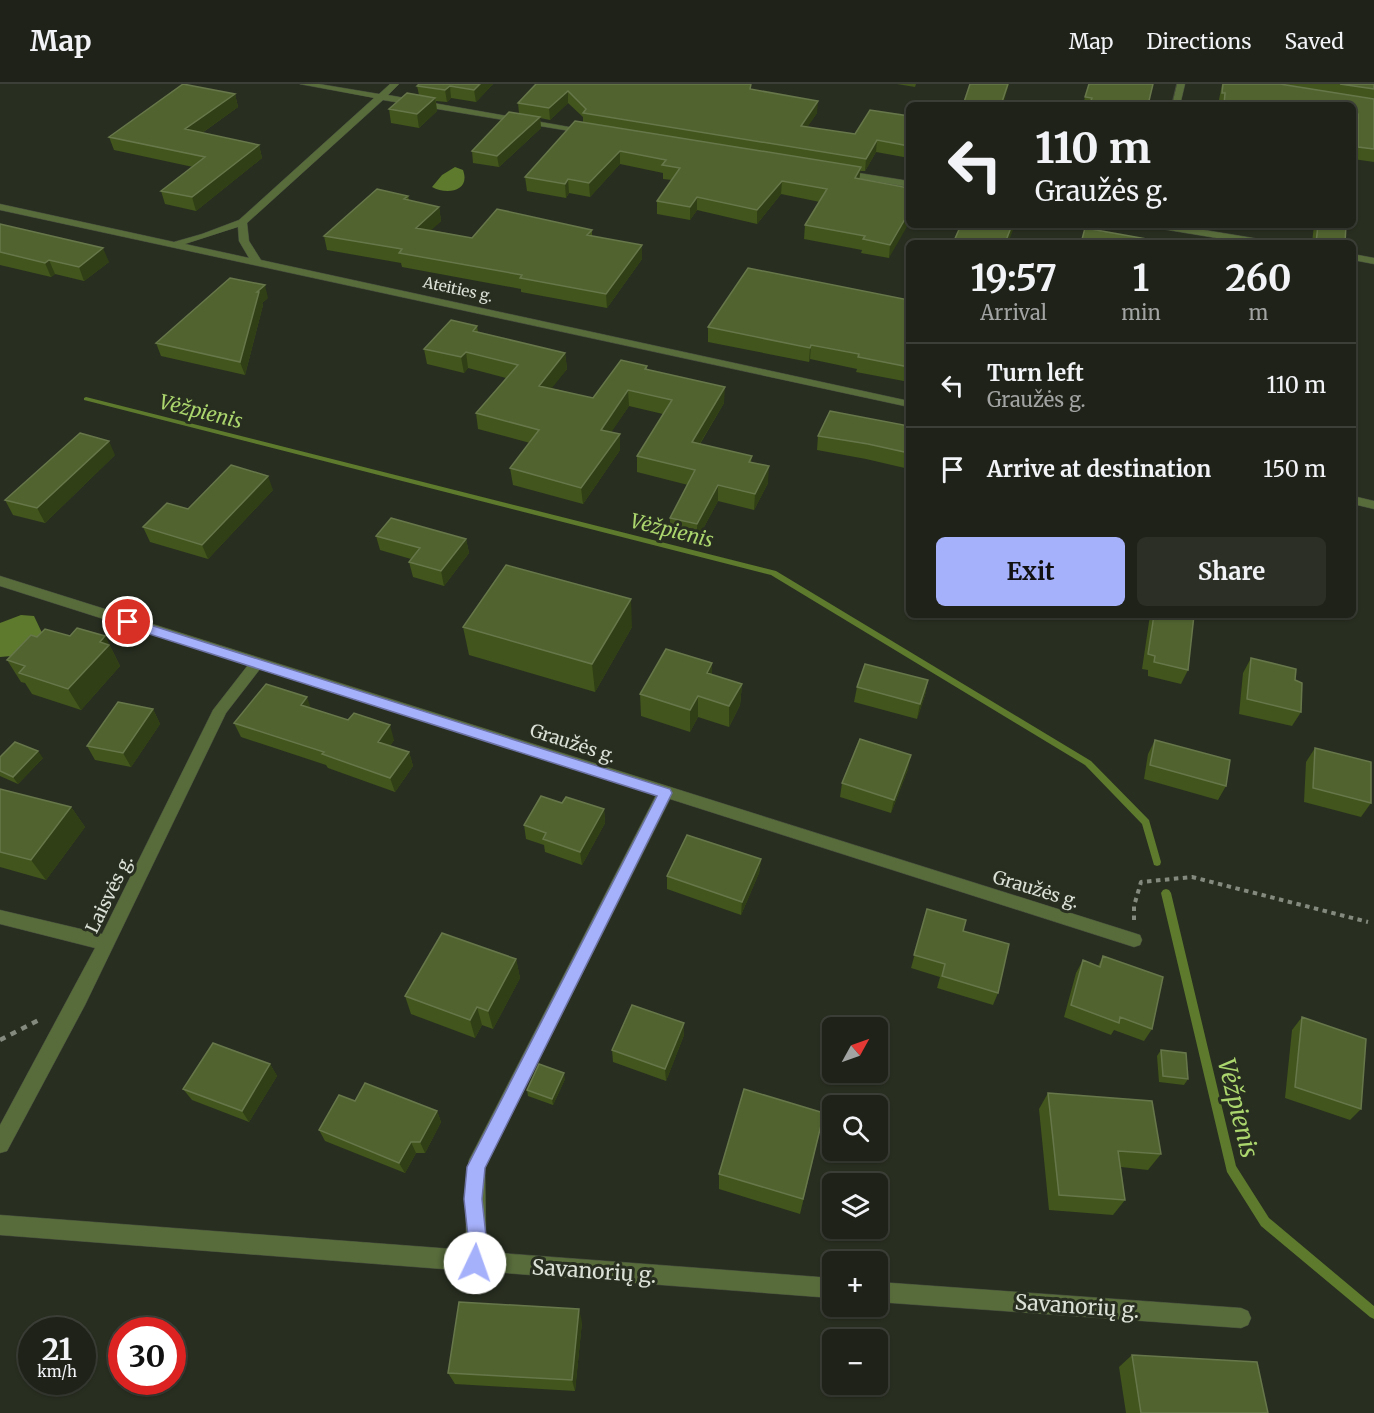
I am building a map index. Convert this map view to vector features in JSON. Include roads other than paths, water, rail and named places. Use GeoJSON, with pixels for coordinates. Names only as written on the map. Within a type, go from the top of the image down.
{"type":"FeatureCollection","features":[{"type":"Feature","properties":{"kind":"street"},"geometry":{"type":"LineString","coordinates":[[304,84],[603,134]]}},
{"type":"Feature","properties":{"kind":"street"},"geometry":{"type":"LineString","coordinates":[[172,244],[206,236],[242,222],[394,84]]}},
{"type":"Feature","properties":{"kind":"street"},"geometry":{"type":"LineString","coordinates":[[1177,102],[1181,84]]}},
{"type":"Feature","properties":{"kind":"street"},"geometry":{"type":"LineString","coordinates":[[827,171],[906,184]]}},
{"type":"Feature","properties":{"kind":"street","name":"Ateities g."},"geometry":{"type":"LineString","coordinates":[[0,207],[906,403]]}},
{"type":"Feature","properties":{"kind":"street"},"geometry":{"type":"LineString","coordinates":[[242,222],[244,241],[256,261]]}},
{"type":"Feature","properties":{"kind":"street"},"geometry":{"type":"LineString","coordinates":[[1174,228],[1247,240]]}},
{"type":"Feature","properties":{"kind":"street"},"geometry":{"type":"LineString","coordinates":[[1356,258],[1374,261]]}},
{"type":"Feature","properties":{"kind":"street"},"geometry":{"type":"LineString","coordinates":[[1356,501],[1374,505]]}},
{"type":"Feature","properties":{"kind":"street","name":"Graužės g."},"geometry":{"type":"LineString","coordinates":[[0,582],[1134,940]]}},
{"type":"Feature","properties":{"kind":"street","name":"Laisvės g."},"geometry":{"type":"LineString","coordinates":[[0,1144],[32,1089],[107,943],[220,710],[256,663]]}},
{"type":"Feature","properties":{"kind":"street"},"geometry":{"type":"LineString","coordinates":[[475,1263],[477,1236],[473,1199],[476,1167],[665,793]]}},
{"type":"Feature","properties":{"kind":"street"},"geometry":{"type":"LineString","coordinates":[[0,917],[107,943]]}},
{"type":"Feature","properties":{"kind":"street","name":"Savanorių g."},"geometry":{"type":"LineString","coordinates":[[0,1225],[475,1263],[822,1287]]}},
{"type":"Feature","properties":{"kind":"street","name":"Savanorių g."},"geometry":{"type":"LineString","coordinates":[[888,1293],[1241,1318]]}},
{"type":"Feature","properties":{"kind":"waterway","name":"Vėžpienis"},"geometry":{"type":"LineString","coordinates":[[86,399],[773,573],[1088,763],[1146,822],[1157,862]]}},
{"type":"Feature","properties":{"kind":"waterway","name":"Vėžpienis"},"geometry":{"type":"LineString","coordinates":[[1166,893],[1231,1168],[1265,1222],[1374,1313]]}}]}
